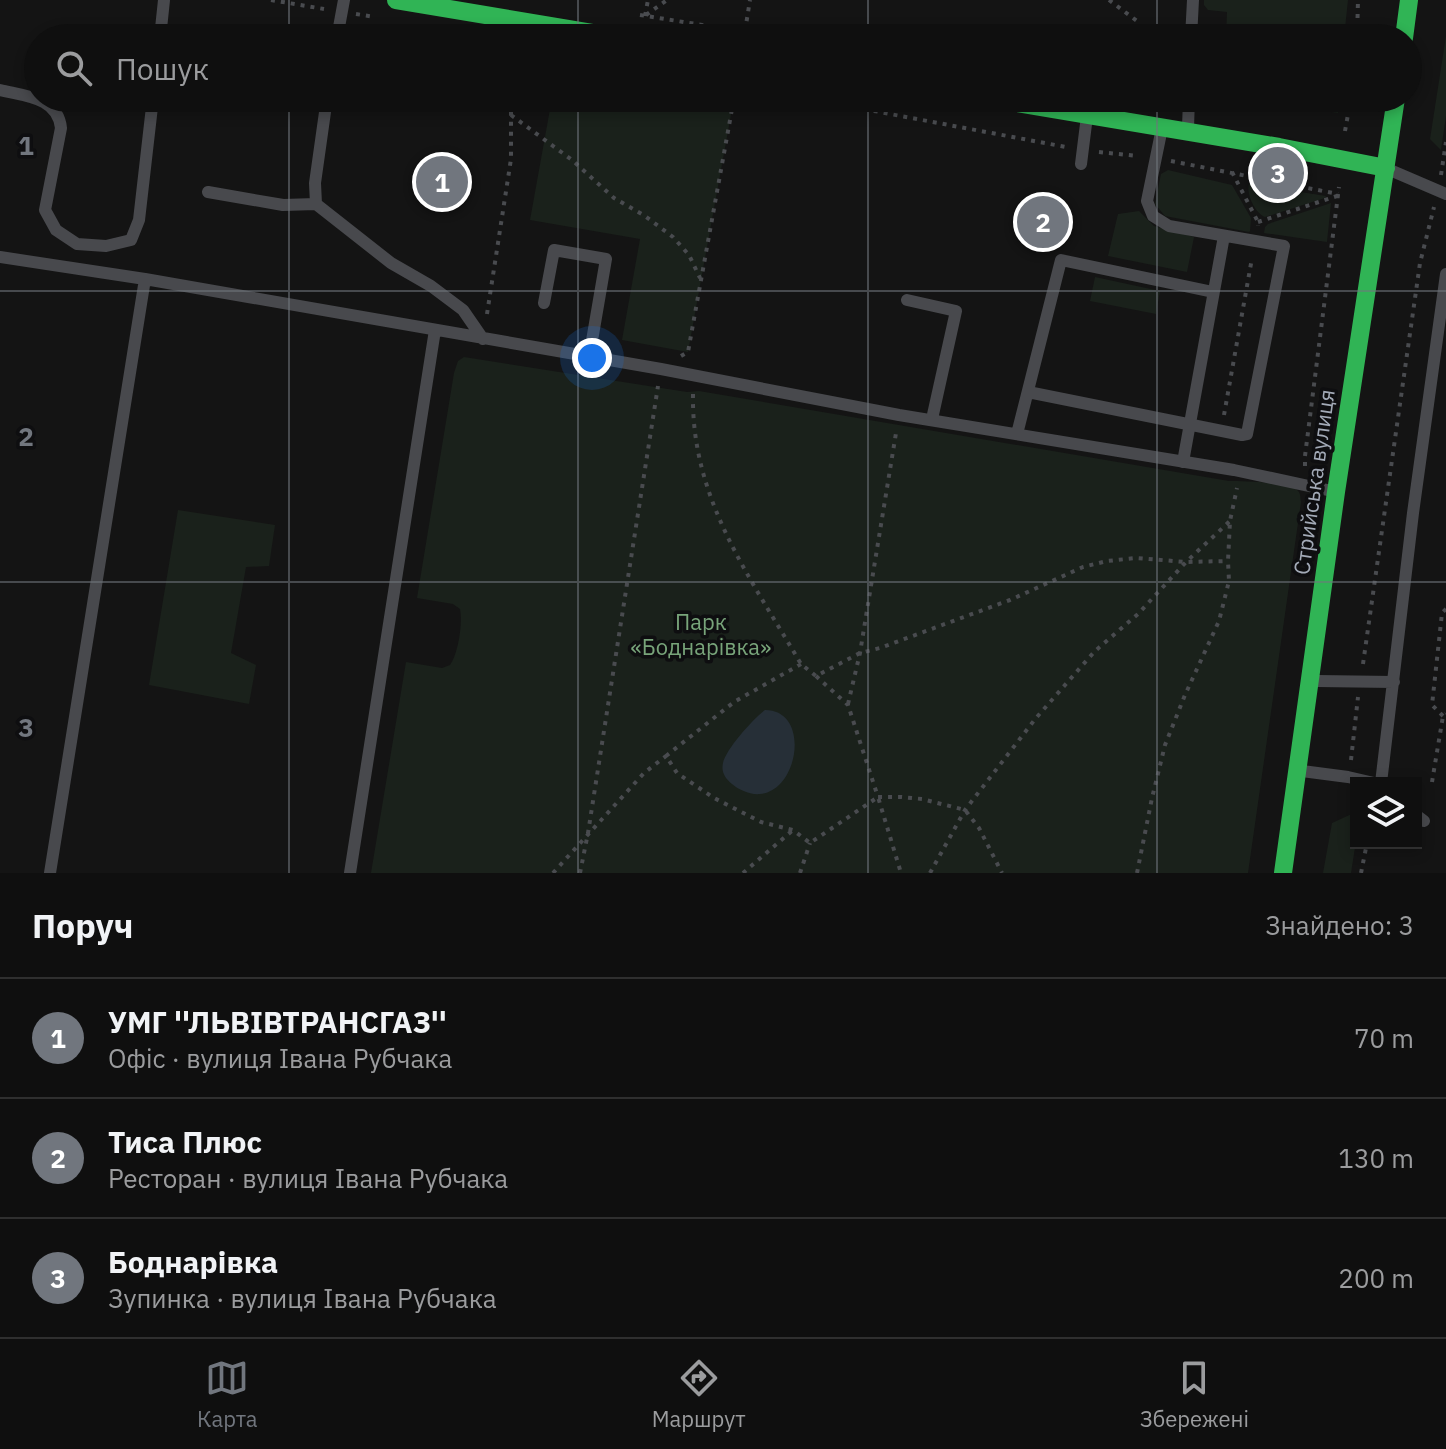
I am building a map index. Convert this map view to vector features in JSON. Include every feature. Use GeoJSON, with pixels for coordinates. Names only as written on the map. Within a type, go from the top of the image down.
{"type":"FeatureCollection","features":[{"type":"Feature","properties":{"kind":"main road"},"geometry":{"type":"LineString","coordinates":[[396,0],[539,24]]}},
{"type":"Feature","properties":{"kind":"main road"},"geometry":{"type":"LineString","coordinates":[[1406,24],[1409,0]]}},
{"type":"Feature","properties":{"kind":"main road"},"geometry":{"type":"LineString","coordinates":[[1069,112],[1386,168]]}},
{"type":"Feature","properties":{"kind":"main road","name":"Стрийська вулиця"},"geometry":{"type":"LineString","coordinates":[[1283,873],[1336,492],[1394,112]]}},
{"type":"Feature","properties":{"kind":"lane"},"geometry":{"type":"LineString","coordinates":[[161,24],[164,0]]}},
{"type":"Feature","properties":{"kind":"lane"},"geometry":{"type":"LineString","coordinates":[[340,24],[344,0]]}},
{"type":"Feature","properties":{"kind":"lane"},"geometry":{"type":"LineString","coordinates":[[1192,24],[1193,0]]}},
{"type":"Feature","properties":{"kind":"lane"},"geometry":{"type":"LineString","coordinates":[[0,90],[24,96]]}},
{"type":"Feature","properties":{"kind":"lane"},"geometry":{"type":"LineString","coordinates":[[55,112],[60,117],[61,128],[45,210],[56,230],[77,244],[106,246],[131,240],[139,220],[151,112]]}},
{"type":"Feature","properties":{"kind":"lane"},"geometry":{"type":"LineString","coordinates":[[316,204],[315,183],[325,112]]}},
{"type":"Feature","properties":{"kind":"lane"},"geometry":{"type":"LineString","coordinates":[[1187,131],[1188,112]]}},
{"type":"Feature","properties":{"kind":"lane"},"geometry":{"type":"LineString","coordinates":[[1081,164],[1087,115]]}},
{"type":"Feature","properties":{"kind":"lane"},"geometry":{"type":"LineString","coordinates":[[1028,392],[1247,434],[1284,246],[1169,226],[1153,216],[1147,201],[1162,127]]}},
{"type":"Feature","properties":{"kind":"lane"},"geometry":{"type":"LineString","coordinates":[[1386,168],[1442,192]]}},
{"type":"Feature","properties":{"kind":"lane"},"geometry":{"type":"LineString","coordinates":[[208,192],[283,205],[316,204],[391,263],[431,286],[463,310],[483,339]]}},
{"type":"Feature","properties":{"kind":"lane"},"geometry":{"type":"LineString","coordinates":[[1183,462],[1224,236]]}},
{"type":"Feature","properties":{"kind":"lane"},"geometry":{"type":"LineString","coordinates":[[544,303],[554,250],[606,259],[589,358]]}},
{"type":"Feature","properties":{"kind":"lane"},"geometry":{"type":"LineString","coordinates":[[0,257],[145,279],[661,369],[899,415],[1234,470],[1336,492]]}},
{"type":"Feature","properties":{"kind":"lane"},"geometry":{"type":"LineString","coordinates":[[1017,434],[1061,260],[1213,292]]}},
{"type":"Feature","properties":{"kind":"lane"},"geometry":{"type":"LineString","coordinates":[[1382,777],[1413,513],[1446,274]]}},
{"type":"Feature","properties":{"kind":"lane"},"geometry":{"type":"LineString","coordinates":[[50,873],[145,279]]}},
{"type":"Feature","properties":{"kind":"lane"},"geometry":{"type":"LineString","coordinates":[[907,300],[956,311],[932,419]]}},
{"type":"Feature","properties":{"kind":"lane"},"geometry":{"type":"LineString","coordinates":[[350,873],[435,330]]}},
{"type":"Feature","properties":{"kind":"lane"},"geometry":{"type":"LineString","coordinates":[[1310,681],[1394,682]]}},
{"type":"Feature","properties":{"kind":"lane"},"geometry":{"type":"LineString","coordinates":[[1297,771],[1348,777]]}},
{"type":"Feature","properties":{"kind":"path"},"geometry":{"type":"LineString","coordinates":[[645,16],[648,0]]}},
{"type":"Feature","properties":{"kind":"path"},"geometry":{"type":"LineString","coordinates":[[645,16],[667,0]]}},
{"type":"Feature","properties":{"kind":"path"},"geometry":{"type":"LineString","coordinates":[[746,24],[750,0]]}},
{"type":"Feature","properties":{"kind":"path"},"geometry":{"type":"LineString","coordinates":[[1109,0],[1138,24]]}},
{"type":"Feature","properties":{"kind":"path"},"geometry":{"type":"LineString","coordinates":[[1357,24],[1358,0]]}},
{"type":"Feature","properties":{"kind":"path"},"geometry":{"type":"LineString","coordinates":[[632,13],[698,24]]}},
{"type":"Feature","properties":{"kind":"path"},"geometry":{"type":"LineString","coordinates":[[580,873],[661,369],[688,352],[731,112]]}},
{"type":"Feature","properties":{"kind":"path"},"geometry":{"type":"LineString","coordinates":[[880,112],[1083,150],[1149,157]]}},
{"type":"Feature","properties":{"kind":"path"},"geometry":{"type":"LineString","coordinates":[[1344,135],[1348,112]]}},
{"type":"Feature","properties":{"kind":"path"},"geometry":{"type":"LineString","coordinates":[[511,115],[572,160],[614,198],[673,237],[689,255],[701,280]]}},
{"type":"Feature","properties":{"kind":"path"},"geometry":{"type":"LineString","coordinates":[[483,339],[511,159],[511,115]]}},
{"type":"Feature","properties":{"kind":"path"},"geometry":{"type":"LineString","coordinates":[[1446,142],[1446,159]]}},
{"type":"Feature","properties":{"kind":"path"},"geometry":{"type":"LineString","coordinates":[[1164,159],[1337,195]]}},
{"type":"Feature","properties":{"kind":"path"},"geometry":{"type":"LineString","coordinates":[[1232,172],[1258,222],[1255,241]]}},
{"type":"Feature","properties":{"kind":"path"},"geometry":{"type":"LineString","coordinates":[[1305,485],[1305,456],[1339,187]]}},
{"type":"Feature","properties":{"kind":"path"},"geometry":{"type":"LineString","coordinates":[[1348,777],[1420,263],[1442,192]]}},
{"type":"Feature","properties":{"kind":"path"},"geometry":{"type":"LineString","coordinates":[[1258,222],[1337,195]]}},
{"type":"Feature","properties":{"kind":"path"},"geometry":{"type":"LineString","coordinates":[[693,376],[696,449],[715,512],[801,664],[848,705],[901,873]]}},
{"type":"Feature","properties":{"kind":"path"},"geometry":{"type":"LineString","coordinates":[[848,705],[860,653],[899,415]]}},
{"type":"Feature","properties":{"kind":"path"},"geometry":{"type":"LineString","coordinates":[[1137,873],[1165,745],[1219,621],[1229,581],[1230,521],[1238,484],[1234,470]]}},
{"type":"Feature","properties":{"kind":"path"},"geometry":{"type":"LineString","coordinates":[[930,873],[965,810],[1036,718],[1085,662],[1138,614],[1186,562],[1230,521]]}},
{"type":"Feature","properties":{"kind":"path"},"geometry":{"type":"LineString","coordinates":[[816,676],[860,653],[1010,600],[1083,567],[1136,558],[1228,561]]}},
{"type":"Feature","properties":{"kind":"path"},"geometry":{"type":"LineString","coordinates":[[1432,782],[1445,715],[1432,705],[1442,613],[1446,609]]}},
{"type":"Feature","properties":{"kind":"path"},"geometry":{"type":"LineString","coordinates":[[553,873],[644,773],[734,702],[801,664]]}},
{"type":"Feature","properties":{"kind":"path"},"geometry":{"type":"LineString","coordinates":[[666,756],[677,773],[714,798],[761,822],[793,830],[810,843]]}},
{"type":"Feature","properties":{"kind":"path"},"geometry":{"type":"LineString","coordinates":[[800,873],[810,843],[878,797],[901,797],[965,810],[979,828],[1002,873]]}},
{"type":"Feature","properties":{"kind":"path"},"geometry":{"type":"LineString","coordinates":[[743,873],[793,830]]}},
{"type":"Feature","properties":{"kind":"path"},"geometry":{"type":"LineString","coordinates":[[1361,873],[1366,849]]}},
{"type":"Feature","properties":{"kind":"green space"},"geometry":{"type":"Polygon","coordinates":[[[1204,0],[1348,0],[1345,24],[1227,24],[1227,12],[1208,10],[1204,0]]]}},
{"type":"Feature","properties":{"kind":"green space"},"geometry":{"type":"Polygon","coordinates":[[[1446,36],[1446,116],[1441,150],[1430,139],[1446,36]]]}},
{"type":"Feature","properties":{"kind":"green space"},"geometry":{"type":"Polygon","coordinates":[[[549,112],[731,112],[688,352],[622,340],[640,239],[530,220],[549,112]]]}},
{"type":"Feature","properties":{"kind":"green space"},"geometry":{"type":"Polygon","coordinates":[[[1168,170],[1232,185],[1251,218],[1250,231],[1165,216],[1155,204],[1161,174],[1168,170]]]}},
{"type":"Feature","properties":{"kind":"green space"},"geometry":{"type":"Polygon","coordinates":[[[1249,184],[1326,196],[1265,217],[1252,203],[1249,184]]]}},
{"type":"Feature","properties":{"kind":"green space"},"geometry":{"type":"Polygon","coordinates":[[[1331,203],[1327,242],[1264,233],[1268,224],[1331,203]]]}},
{"type":"Feature","properties":{"kind":"green space"},"geometry":{"type":"Polygon","coordinates":[[[1139,211],[1154,226],[1194,237],[1187,272],[1108,256],[1118,214],[1139,211]]]}},
{"type":"Feature","properties":{"kind":"green space"},"geometry":{"type":"Polygon","coordinates":[[[1095,277],[1160,291],[1156,314],[1090,301],[1095,277]]]}},
{"type":"Feature","properties":{"kind":"green space","name":"Парк «Боднарівка»"},"geometry":{"type":"Polygon","coordinates":[[[464,357],[687,392],[699,391],[1297,490],[1301,502],[1248,873],[371,873],[406,662],[442,668],[450,665],[459,638],[460,609],[453,604],[417,598],[454,373],[458,361],[464,357]]]}},
{"type":"Feature","properties":{"kind":"green space"},"geometry":{"type":"Polygon","coordinates":[[[178,510],[275,525],[269,566],[246,567],[231,653],[256,665],[249,704],[149,685],[178,510]]]}},
{"type":"Feature","properties":{"kind":"green space"},"geometry":{"type":"Polygon","coordinates":[[[1350,815],[1350,849],[1355,849],[1351,873],[1323,873],[1332,823],[1350,815]]]}},
{"type":"Feature","properties":{"kind":"shaded area"},"geometry":{"type":"Polygon","coordinates":[[[765,710],[780,713],[789,723],[794,736],[794,751],[784,780],[773,790],[752,794],[730,782],[723,772],[723,763],[735,742],[765,710]]]}},
{"type":"Feature","properties":{"kind":"traffic: fast"},"geometry":{"type":"LineString","coordinates":[[396,0],[539,24]]}},
{"type":"Feature","properties":{"kind":"traffic: fast"},"geometry":{"type":"LineString","coordinates":[[1406,24],[1409,0]]}},
{"type":"Feature","properties":{"kind":"traffic: fast"},"geometry":{"type":"LineString","coordinates":[[1070,112],[1386,168]]}},
{"type":"Feature","properties":{"kind":"traffic: fast"},"geometry":{"type":"LineString","coordinates":[[1283,873],[1336,492],[1394,112]]}},
{"type":"Feature","properties":{"kind":"place","name":"Боднарівка"},"geometry":{"type":"Point","coordinates":[1278,173]}},
{"type":"Feature","properties":{"kind":"place","name":"УМГ ''ЛЬВІВТРАНСГАЗ''"},"geometry":{"type":"Point","coordinates":[442,182]}},
{"type":"Feature","properties":{"kind":"place","name":"Тиса Плюс"},"geometry":{"type":"Point","coordinates":[1043,222]}}]}
